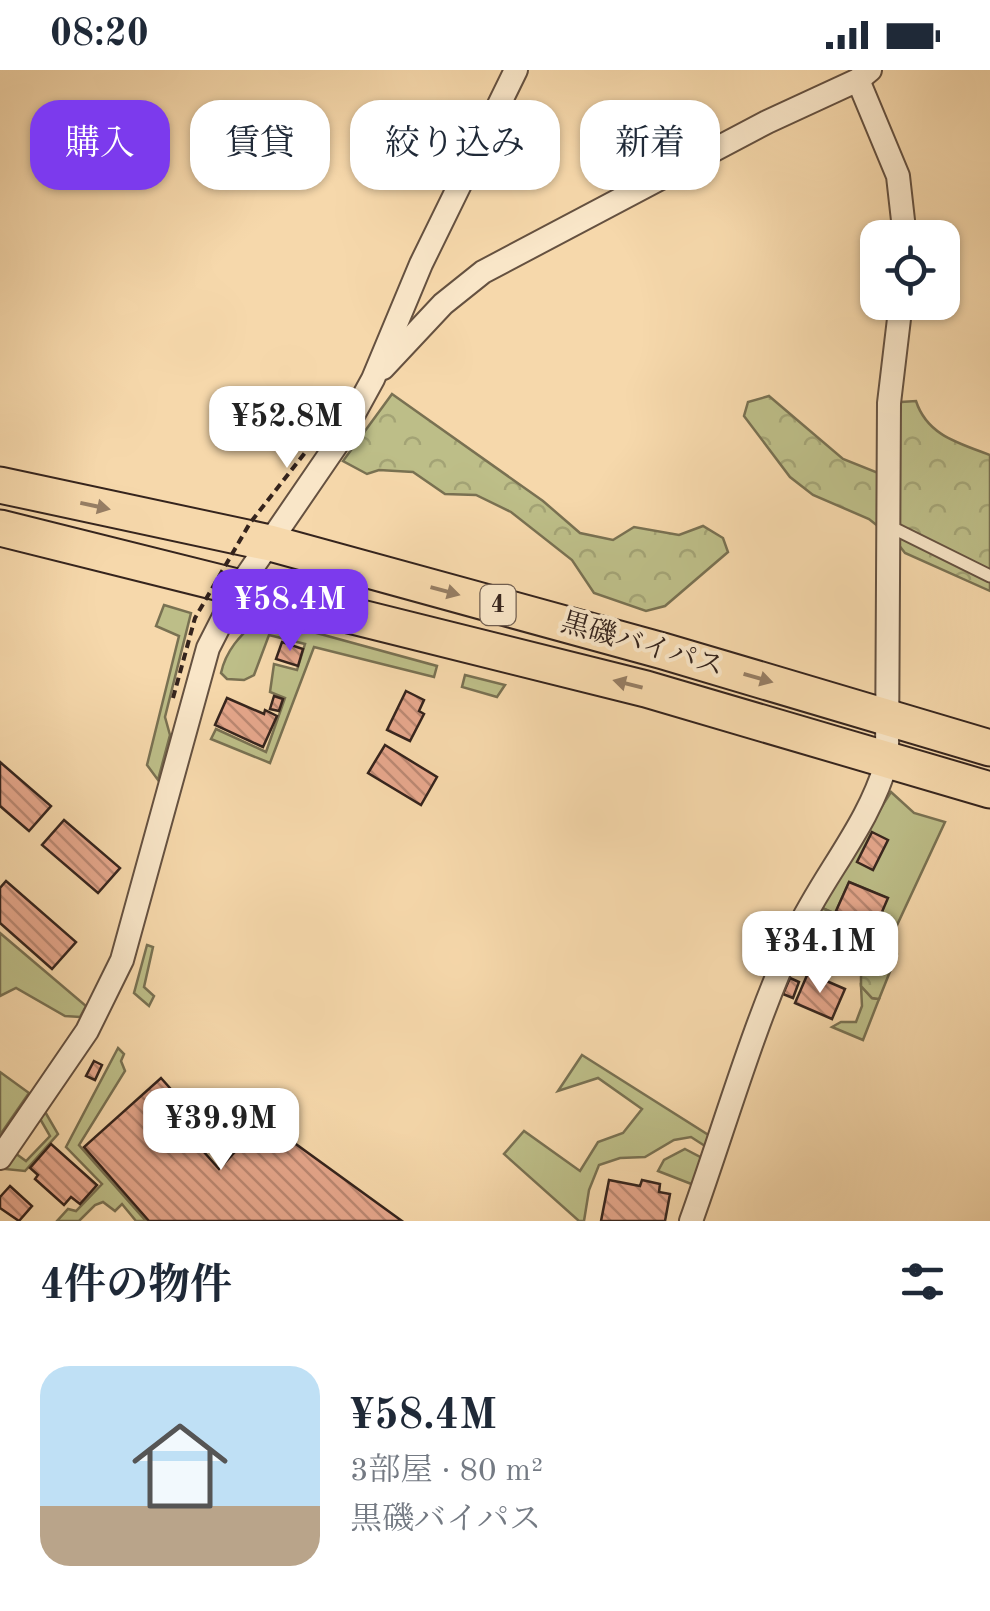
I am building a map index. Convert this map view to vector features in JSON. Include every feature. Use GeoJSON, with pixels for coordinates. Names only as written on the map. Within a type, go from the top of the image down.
{"type":"FeatureCollection","features":[{"type":"Feature","properties":{"kind":"highway","name":"黒磯バイパス"},"geometry":{"type":"LineString","coordinates":[[0,485],[270,543],[990,748]]}},
{"type":"Feature","properties":{"kind":"highway","name":"黒磯バイパス"},"geometry":{"type":"LineString","coordinates":[[0,528],[646,688],[990,790]]}},
{"type":"Feature","properties":{"kind":"street"},"geometry":{"type":"LineString","coordinates":[[0,1158],[87,1031],[122,960],[208,648],[239,588],[339,441],[373,378],[421,264],[516,70]]}},
{"type":"Feature","properties":{"kind":"street"},"geometry":{"type":"LineString","coordinates":[[373,378],[443,304],[483,272],[864,75],[898,176],[903,220]]}},
{"type":"Feature","properties":{"kind":"street"},"geometry":{"type":"LineString","coordinates":[[691,1221],[796,932],[878,793],[887,760],[889,403],[899,320]]}},
{"type":"Feature","properties":{"kind":"lane"},"geometry":{"type":"LineString","coordinates":[[886,525],[990,576]]}},
{"type":"Feature","properties":{"kind":"path"},"geometry":{"type":"LineString","coordinates":[[173,698],[195,618],[250,523],[315,440]]}},
{"type":"Feature","properties":{"kind":"green space"},"geometry":{"type":"Polygon","coordinates":[[[392,394],[543,501],[580,533],[613,540],[634,527],[679,535],[703,526],[723,538],[728,552],[665,606],[646,611],[594,593],[572,560],[511,512],[476,495],[445,494],[413,472],[379,470],[367,474],[343,461],[392,394]]]}},
{"type":"Feature","properties":{"kind":"green space"},"geometry":{"type":"Polygon","coordinates":[[[769,396],[843,459],[893,479],[901,402],[916,401],[936,430],[990,455],[990,591],[905,553],[869,519],[813,495],[790,477],[744,416],[748,402],[769,396]]]}},
{"type":"Feature","properties":{"kind":"green space"},"geometry":{"type":"Polygon","coordinates":[[[164,605],[191,613],[165,717],[170,735],[158,780],[147,765],[179,636],[156,626],[164,605]]]}},
{"type":"Feature","properties":{"kind":"green space"},"geometry":{"type":"Polygon","coordinates":[[[257,620],[437,666],[434,677],[314,647],[270,763],[211,739],[216,729],[266,752],[285,698],[270,692],[274,664],[297,670],[305,644],[269,635],[254,675],[244,680],[227,679],[221,673],[226,657],[257,620]]]}},
{"type":"Feature","properties":{"kind":"green space"},"geometry":{"type":"Polygon","coordinates":[[[465,675],[505,685],[497,697],[462,687],[465,675]]]}},
{"type":"Feature","properties":{"kind":"green space"},"geometry":{"type":"Polygon","coordinates":[[[891,792],[914,813],[945,822],[891,938],[822,908],[891,792]],[[849,882],[836,911],[875,928],[887,898],[849,882]]]}},
{"type":"Feature","properties":{"kind":"green space"},"geometry":{"type":"Polygon","coordinates":[[[822,908],[895,940],[897,954],[879,999],[872,998],[861,986],[861,955],[817,928],[814,922],[822,908]]]}},
{"type":"Feature","properties":{"kind":"green space"},"geometry":{"type":"Polygon","coordinates":[[[0,933],[86,1006],[80,1017],[65,1016],[16,988],[0,996],[0,933]]]}},
{"type":"Feature","properties":{"kind":"green space"},"geometry":{"type":"Polygon","coordinates":[[[147,945],[153,947],[144,987],[154,996],[149,1006],[134,993],[147,945]]]}},
{"type":"Feature","properties":{"kind":"green space"},"geometry":{"type":"Polygon","coordinates":[[[861,986],[872,998],[879,999],[863,1040],[832,1027],[841,1022],[856,1022],[862,1006],[861,986]]]}},
{"type":"Feature","properties":{"kind":"green space"},"geometry":{"type":"Polygon","coordinates":[[[118,1048],[124,1054],[121,1061],[125,1071],[79,1145],[146,1221],[136,1221],[122,1204],[115,1211],[103,1202],[79,1221],[57,1221],[68,1209],[76,1211],[102,1184],[66,1147],[118,1048]]]}},
{"type":"Feature","properties":{"kind":"green space"},"geometry":{"type":"Polygon","coordinates":[[[582,1055],[710,1136],[705,1146],[691,1137],[674,1140],[645,1157],[620,1158],[599,1165],[589,1190],[584,1221],[579,1221],[504,1154],[524,1131],[580,1171],[598,1142],[623,1133],[642,1109],[598,1078],[558,1091],[582,1055]]]}},
{"type":"Feature","properties":{"kind":"green space"},"geometry":{"type":"Polygon","coordinates":[[[0,1072],[29,1093],[0,1135],[0,1072]]]}},
{"type":"Feature","properties":{"kind":"green space"},"geometry":{"type":"Polygon","coordinates":[[[44,1110],[58,1134],[25,1171],[5,1169],[15,1153],[26,1161],[50,1136],[39,1117],[44,1110]]]}},
{"type":"Feature","properties":{"kind":"green space"},"geometry":{"type":"Polygon","coordinates":[[[685,1149],[702,1158],[694,1185],[658,1171],[664,1160],[685,1149]]]}},
{"type":"Feature","properties":{"kind":"building"},"geometry":{"type":"Polygon","coordinates":[[[282,642],[303,649],[298,666],[276,659],[282,642]]]}},
{"type":"Feature","properties":{"kind":"building"},"geometry":{"type":"Polygon","coordinates":[[[406,691],[424,700],[419,711],[424,714],[410,741],[387,730],[406,691]]]}},
{"type":"Feature","properties":{"kind":"building"},"geometry":{"type":"Polygon","coordinates":[[[274,696],[283,699],[279,711],[270,709],[274,696]]]}},
{"type":"Feature","properties":{"kind":"building"},"geometry":{"type":"Polygon","coordinates":[[[227,698],[277,716],[263,747],[215,725],[227,698]]]}},
{"type":"Feature","properties":{"kind":"building"},"geometry":{"type":"Polygon","coordinates":[[[385,745],[437,777],[421,805],[368,773],[385,745]]]}},
{"type":"Feature","properties":{"kind":"building"},"geometry":{"type":"Polygon","coordinates":[[[0,762],[51,806],[29,831],[0,806],[0,762]]]}},
{"type":"Feature","properties":{"kind":"building"},"geometry":{"type":"Polygon","coordinates":[[[64,820],[120,868],[98,893],[42,845],[64,820]]]}},
{"type":"Feature","properties":{"kind":"building"},"geometry":{"type":"Polygon","coordinates":[[[872,832],[888,840],[873,870],[857,862],[872,832]]]}},
{"type":"Feature","properties":{"kind":"building"},"geometry":{"type":"Polygon","coordinates":[[[6,881],[76,942],[52,969],[0,923],[0,888],[6,881]]]}},
{"type":"Feature","properties":{"kind":"building"},"geometry":{"type":"Polygon","coordinates":[[[849,882],[888,898],[875,928],[836,911],[849,882]]]}},
{"type":"Feature","properties":{"kind":"building"},"geometry":{"type":"Polygon","coordinates":[[[808,973],[845,989],[832,1019],[795,1003],[808,973]]]}},
{"type":"Feature","properties":{"kind":"building"},"geometry":{"type":"Polygon","coordinates":[[[790,978],[799,982],[793,998],[783,994],[790,978]]]}},
{"type":"Feature","properties":{"kind":"building"},"geometry":{"type":"Polygon","coordinates":[[[94,1061],[102,1065],[95,1080],[86,1076],[94,1061]]]}},
{"type":"Feature","properties":{"kind":"building"},"geometry":{"type":"Polygon","coordinates":[[[161,1078],[177,1096],[165,1108],[219,1169],[264,1121],[402,1221],[149,1221],[84,1147],[161,1078]]]}},
{"type":"Feature","properties":{"kind":"building"},"geometry":{"type":"Polygon","coordinates":[[[51,1144],[97,1185],[80,1204],[71,1197],[64,1205],[35,1179],[38,1175],[30,1168],[51,1144]]]}},
{"type":"Feature","properties":{"kind":"building"},"geometry":{"type":"Polygon","coordinates":[[[609,1180],[640,1186],[642,1180],[660,1184],[659,1192],[670,1194],[665,1221],[601,1221],[609,1180]]]}},
{"type":"Feature","properties":{"kind":"building"},"geometry":{"type":"Polygon","coordinates":[[[10,1186],[32,1206],[19,1221],[0,1208],[0,1197],[10,1186]]]}}]}
